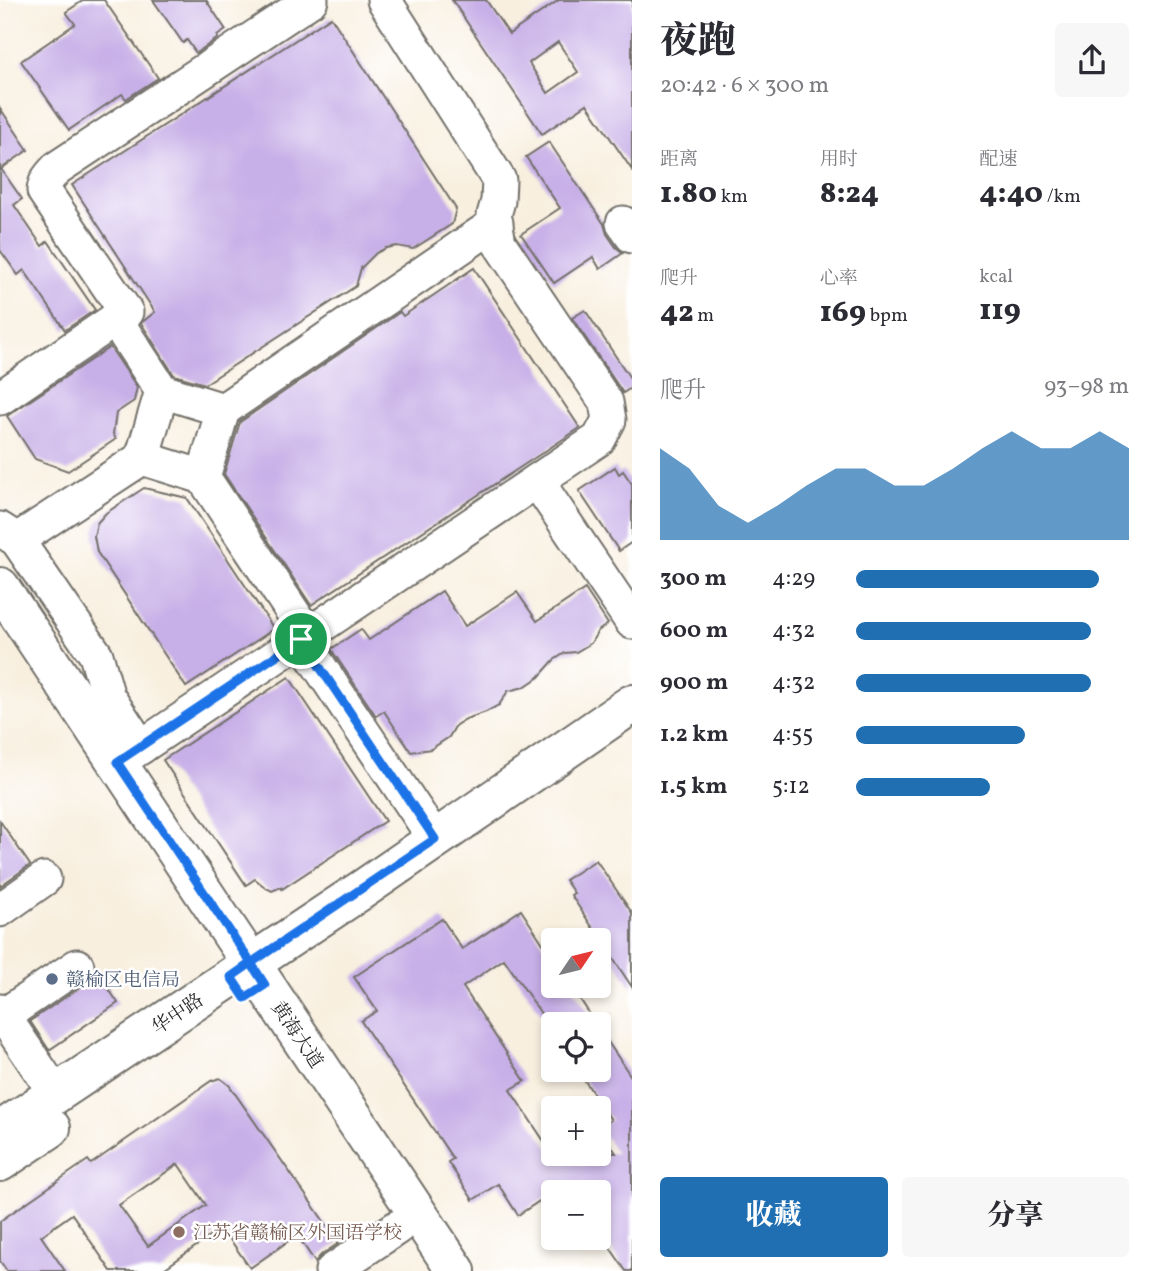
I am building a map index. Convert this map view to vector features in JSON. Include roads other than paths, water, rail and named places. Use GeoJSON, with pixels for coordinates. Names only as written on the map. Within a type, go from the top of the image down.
{"type":"FeatureCollection","features":[{"type":"Feature","properties":{"kind":"main road","name":"黄海大道"},"geometry":{"type":"LineString","coordinates":[[0,587],[129,755],[248,981],[427,1271]]}},
{"type":"Feature","properties":{"kind":"main road","name":"黄海大道"},"geometry":{"type":"LineString","coordinates":[[0,631],[456,1271]]}},
{"type":"Feature","properties":{"kind":"main road","name":"华中路"},"geometry":{"type":"LineString","coordinates":[[0,1162],[248,981],[435,839],[632,704]]}},
{"type":"Feature","properties":{"kind":"main road","name":"华中路"},"geometry":{"type":"LineString","coordinates":[[0,1131],[56,1094],[248,981],[380,908],[632,736]]}},
{"type":"Feature","properties":{"kind":"lane"},"geometry":{"type":"LineString","coordinates":[[0,398],[126,313],[44,191],[48,178],[57,169],[311,0]]}},
{"type":"Feature","properties":{"kind":"lane"},"geometry":{"type":"LineString","coordinates":[[162,391],[142,458],[9,534],[96,655],[129,755],[599,439],[609,420],[606,402],[499,243],[494,215],[499,180],[384,0]]}},
{"type":"Feature","properties":{"kind":"lane"},"geometry":{"type":"LineString","coordinates":[[203,477],[223,410],[496,223]]}},
{"type":"Feature","properties":{"kind":"lane"},"geometry":{"type":"LineString","coordinates":[[115,319],[162,391],[223,410]]}},
{"type":"Feature","properties":{"kind":"lane"},"geometry":{"type":"LineString","coordinates":[[142,458],[203,477],[435,839]]}},
{"type":"Feature","properties":{"kind":"lane"},"geometry":{"type":"LineString","coordinates":[[537,481],[632,622]]}},
{"type":"Feature","properties":{"kind":"lane"},"geometry":{"type":"LineString","coordinates":[[0,909],[44,879]]}},
{"type":"Feature","properties":{"kind":"lane"},"geometry":{"type":"LineString","coordinates":[[56,1094],[1,1015],[77,966]]}},
{"type":"Feature","properties":{"kind":"lane"},"geometry":{"type":"LineString","coordinates":[[332,1271],[398,1227]]}},
{"type":"Feature","properties":{"kind":"place","name":"赣榆区电信局"},"geometry":{"type":"Point","coordinates":[52,979]}},
{"type":"Feature","properties":{"kind":"place","name":"江苏省赣榆区外国语学校"},"geometry":{"type":"Point","coordinates":[179,1232]}}]}
